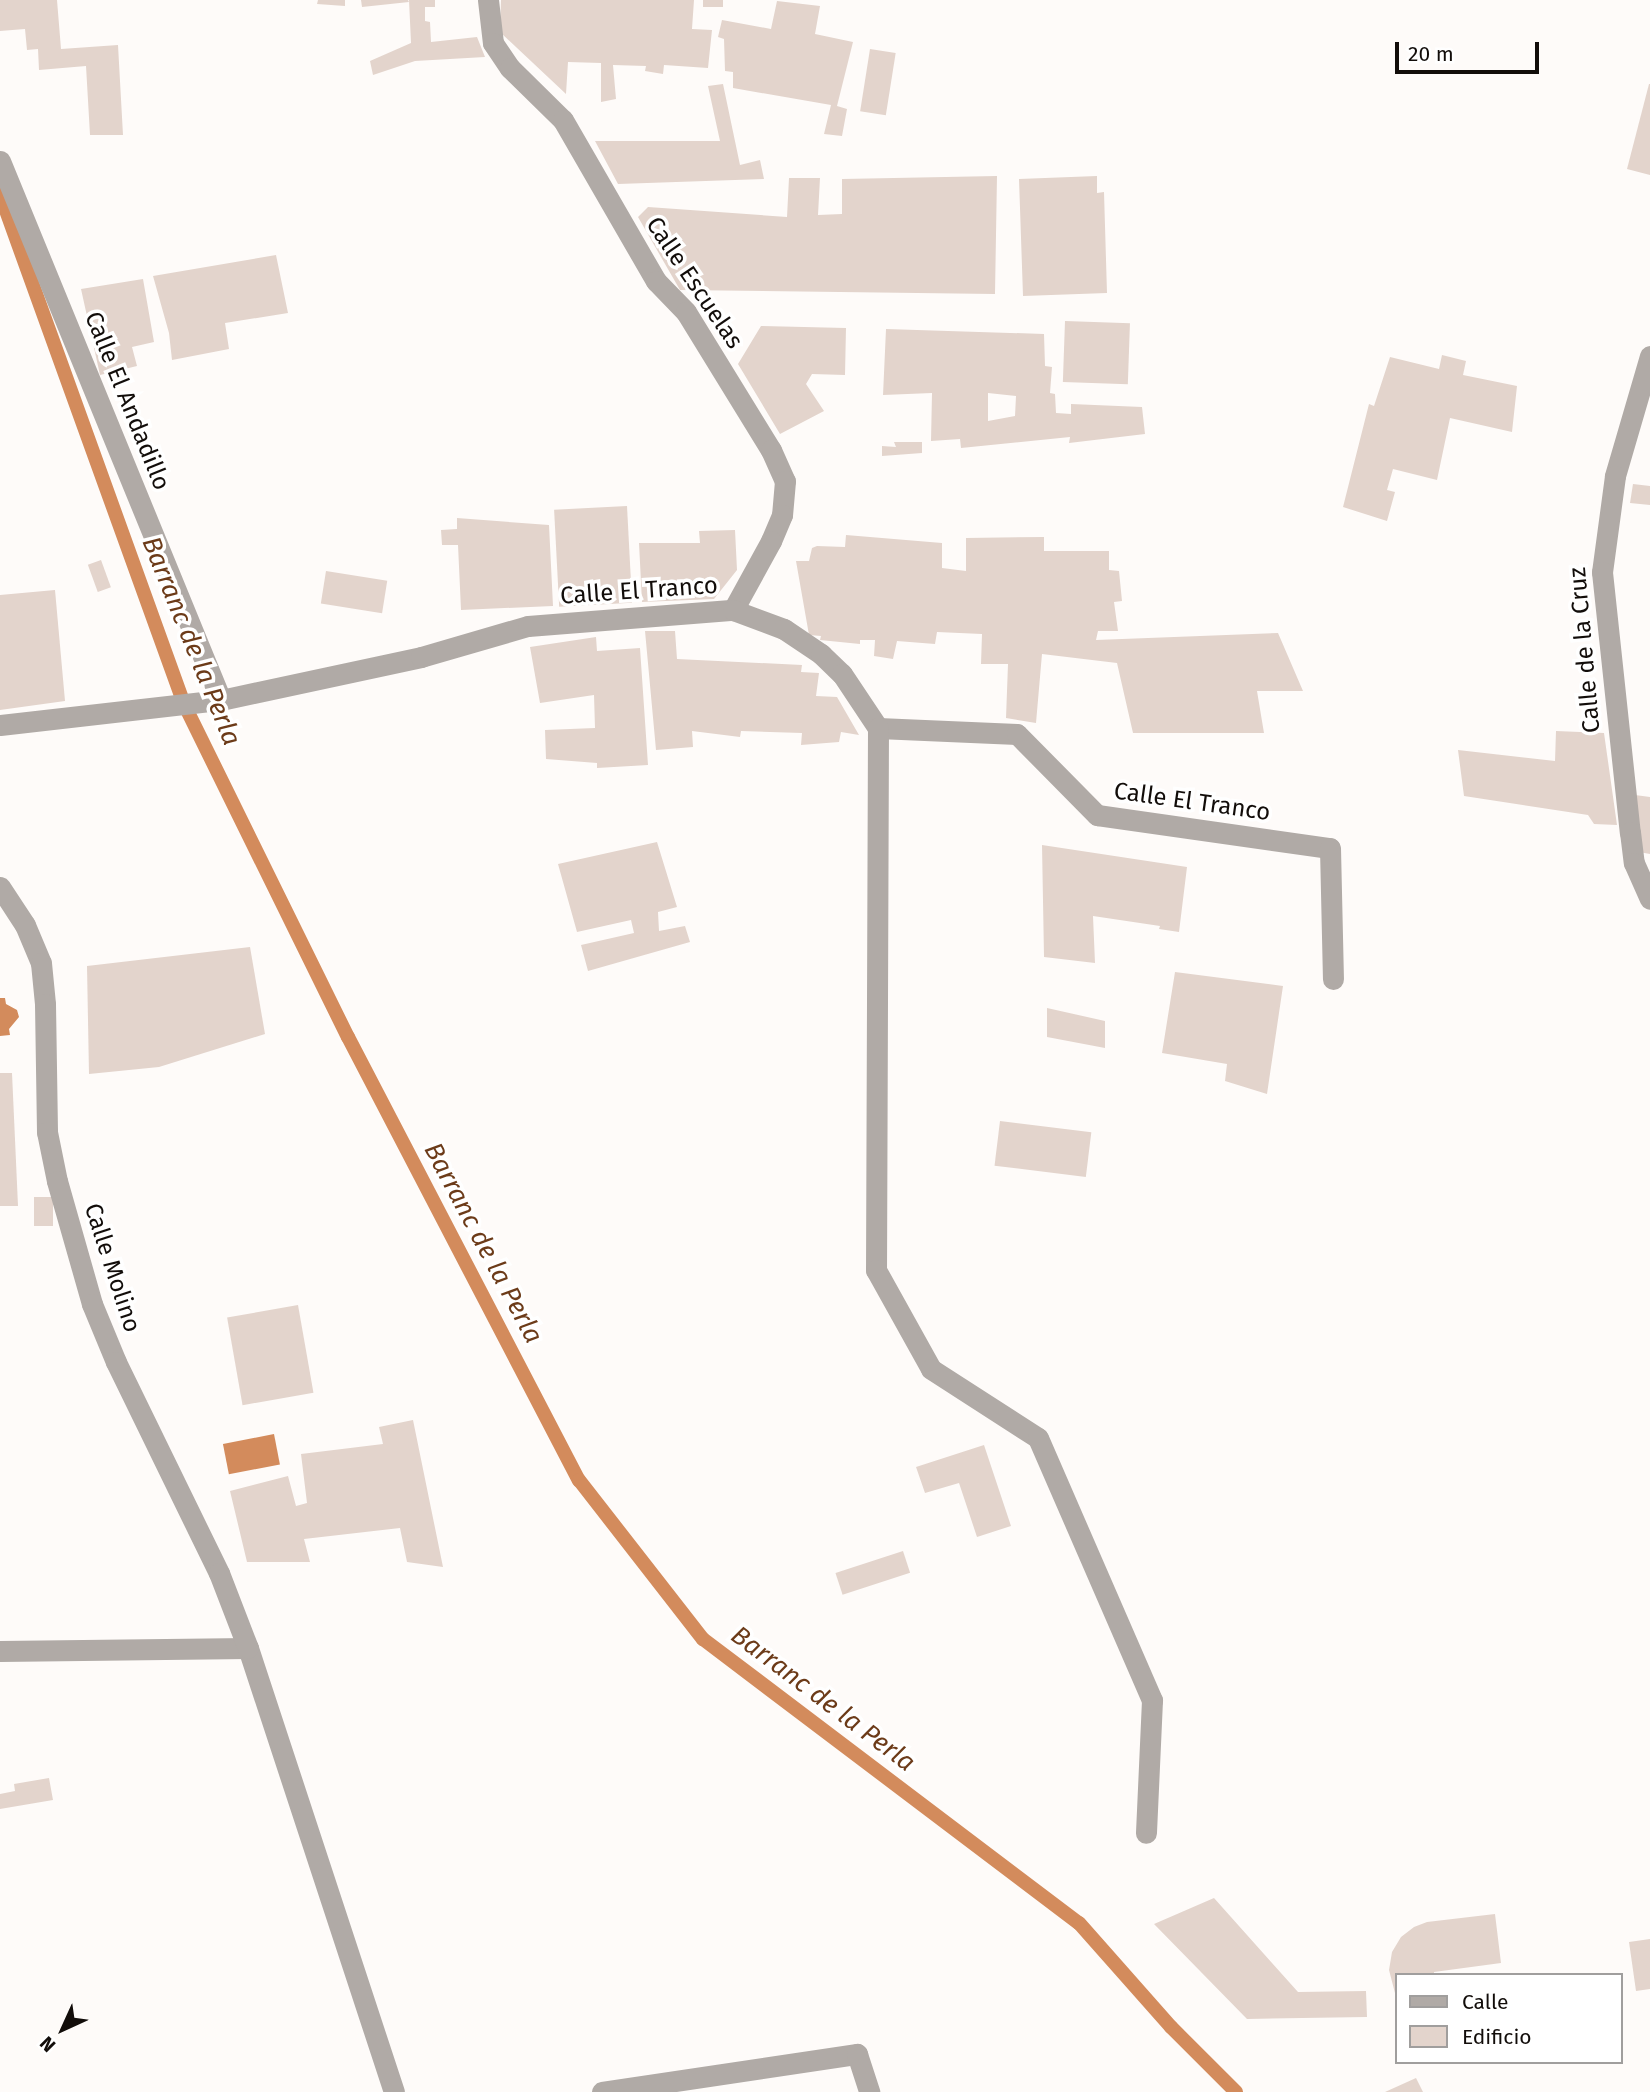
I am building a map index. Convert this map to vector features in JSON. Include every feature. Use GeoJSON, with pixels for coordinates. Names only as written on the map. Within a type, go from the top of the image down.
{"type":"FeatureCollection","features":[{"type":"Feature","properties":{"kind":"street","name":"Calle Escuelas"},"geometry":{"type":"LineString","coordinates":[[488,0],[493,43],[510,68],[563,120],[656,282],[686,312],[771,450],[786,481],[782,515],[771,541],[733,610]]}},
{"type":"Feature","properties":{"kind":"street","name":"Calle El Andadillo"},"geometry":{"type":"LineString","coordinates":[[0,162],[221,700]]}},
{"type":"Feature","properties":{"kind":"street","name":"Calle de la Cruz"},"geometry":{"type":"LineString","coordinates":[[1650,356],[1615,475],[1602,572],[1634,863],[1650,899]]}},
{"type":"Feature","properties":{"kind":"street","name":"Calle El Tranco"},"geometry":{"type":"LineString","coordinates":[[0,725],[221,700],[421,657],[528,626],[733,610],[784,629],[821,654],[850,684],[878,728],[1017,734],[1097,815],[1330,848],[1333,979]]}},
{"type":"Feature","properties":{"kind":"street"},"geometry":{"type":"LineString","coordinates":[[878,728],[876,1270],[931,1369],[1038,1438],[1152,1700],[1146,1833]]}},
{"type":"Feature","properties":{"kind":"street","name":"Calle Molino"},"geometry":{"type":"LineString","coordinates":[[0,887],[25,925],[41,963],[45,1004],[47,1132],[57,1181],[92,1304],[116,1362],[219,1573],[248,1648],[394,2092]]}},
{"type":"Feature","properties":{"kind":"street"},"geometry":{"type":"LineString","coordinates":[[0,1651],[248,1648]]}},
{"type":"Feature","properties":{"kind":"street"},"geometry":{"type":"LineString","coordinates":[[602,2092],[857,2054],[869,2092]]}},
{"type":"Feature","properties":{"kind":"shaded area"},"geometry":{"type":"Polygon","coordinates":[[[0,998],[5,998],[6,1004],[17,1010],[19,1017],[9,1029],[10,1035],[0,1036],[0,998]]]}},
{"type":"Feature","properties":{"kind":"shaded area"},"geometry":{"type":"Polygon","coordinates":[[[274,1434],[280,1464],[229,1474],[223,1444],[274,1434]]]}},
{"type":"Feature","properties":{"kind":"building"},"geometry":{"type":"Polygon","coordinates":[[[0,0],[57,0],[61,49],[118,45],[123,135],[90,135],[86,66],[39,70],[38,49],[27,50],[25,29],[0,31],[0,0]]]}},
{"type":"Feature","properties":{"kind":"building"},"geometry":{"type":"Polygon","coordinates":[[[318,0],[345,0],[345,6],[317,4],[318,0]]]}},
{"type":"Feature","properties":{"kind":"building"},"geometry":{"type":"Polygon","coordinates":[[[361,0],[408,0],[409,2],[362,7],[361,0]]]}},
{"type":"Feature","properties":{"kind":"building"},"geometry":{"type":"Polygon","coordinates":[[[409,0],[435,0],[435,7],[425,7],[425,21],[430,22],[431,42],[477,37],[485,57],[415,61],[373,75],[370,61],[411,43],[409,0]]]}},
{"type":"Feature","properties":{"kind":"building"},"geometry":{"type":"Polygon","coordinates":[[[501,0],[694,0],[692,29],[712,30],[708,68],[664,65],[663,74],[645,71],[646,66],[613,65],[616,99],[601,102],[601,63],[568,62],[566,94],[500,32],[501,0]]]}},
{"type":"Feature","properties":{"kind":"building"},"geometry":{"type":"Polygon","coordinates":[[[703,0],[723,0],[723,7],[703,7],[703,0]]]}},
{"type":"Feature","properties":{"kind":"building"},"geometry":{"type":"Polygon","coordinates":[[[777,1],[820,6],[815,34],[853,42],[837,106],[847,109],[842,136],[824,134],[831,105],[733,88],[733,72],[725,71],[724,39],[718,37],[722,20],[771,29],[777,1]]]}},
{"type":"Feature","properties":{"kind":"building"},"geometry":{"type":"Polygon","coordinates":[[[870,49],[896,53],[886,115],[860,111],[870,49]]]}},
{"type":"Feature","properties":{"kind":"building"},"geometry":{"type":"Polygon","coordinates":[[[723,84],[740,165],[760,160],[764,179],[618,184],[595,141],[720,141],[708,86],[723,84]]]}},
{"type":"Feature","properties":{"kind":"building"},"geometry":{"type":"Polygon","coordinates":[[[1650,84],[1650,175],[1627,169],[1650,84]]]}},
{"type":"Feature","properties":{"kind":"building"},"geometry":{"type":"Polygon","coordinates":[[[997,176],[995,294],[680,290],[638,217],[648,207],[787,217],[789,178],[820,178],[818,215],[842,214],[842,179],[997,176]]]}},
{"type":"Feature","properties":{"kind":"building"},"geometry":{"type":"Polygon","coordinates":[[[1097,176],[1097,193],[1104,192],[1107,293],[1023,296],[1019,179],[1097,176]]]}},
{"type":"Feature","properties":{"kind":"building"},"geometry":{"type":"Polygon","coordinates":[[[276,255],[288,313],[225,323],[229,349],[172,360],[169,333],[153,276],[276,255]]]}},
{"type":"Feature","properties":{"kind":"building"},"geometry":{"type":"Polygon","coordinates":[[[143,279],[154,342],[132,347],[137,366],[100,375],[81,289],[143,279]]]}},
{"type":"Feature","properties":{"kind":"building"},"geometry":{"type":"Polygon","coordinates":[[[1065,321],[1130,323],[1128,384],[1063,382],[1065,321]]]}},
{"type":"Feature","properties":{"kind":"building"},"geometry":{"type":"Polygon","coordinates":[[[761,326],[846,328],[845,375],[812,374],[806,384],[824,411],[780,434],[738,364],[761,326]]]}},
{"type":"Feature","properties":{"kind":"building"},"geometry":{"type":"Polygon","coordinates":[[[886,329],[1044,334],[1045,366],[1052,367],[1050,393],[1055,394],[1056,413],[1071,414],[1071,404],[1142,407],[1145,434],[1069,443],[1070,437],[961,448],[960,439],[931,441],[932,393],[883,395],[886,329]],[[988,393],[988,421],[1015,416],[1016,396],[988,393]]]}},
{"type":"Feature","properties":{"kind":"building"},"geometry":{"type":"Polygon","coordinates":[[[1442,355],[1466,361],[1463,375],[1517,386],[1512,432],[1450,418],[1437,480],[1393,469],[1387,490],[1395,492],[1387,521],[1343,507],[1369,404],[1374,406],[1390,357],[1439,369],[1442,355]]]}},
{"type":"Feature","properties":{"kind":"building"},"geometry":{"type":"Polygon","coordinates":[[[894,442],[922,442],[922,453],[882,456],[882,446],[896,447],[894,442]]]}},
{"type":"Feature","properties":{"kind":"building"},"geometry":{"type":"Polygon","coordinates":[[[1633,484],[1650,486],[1650,505],[1630,503],[1633,484]]]}},
{"type":"Feature","properties":{"kind":"building"},"geometry":{"type":"Polygon","coordinates":[[[627,506],[632,603],[559,607],[554,510],[627,506]]]}},
{"type":"Feature","properties":{"kind":"building"},"geometry":{"type":"Polygon","coordinates":[[[457,518],[549,525],[553,606],[461,610],[458,545],[442,545],[441,530],[457,529],[457,518]]]}},
{"type":"Feature","properties":{"kind":"building"},"geometry":{"type":"Polygon","coordinates":[[[735,530],[737,570],[714,599],[642,602],[639,543],[700,543],[699,531],[735,530]]]}},
{"type":"Feature","properties":{"kind":"building"},"geometry":{"type":"Polygon","coordinates":[[[846,535],[942,543],[942,568],[966,571],[966,538],[1044,537],[1044,551],[1109,551],[1109,570],[1119,571],[1122,601],[1114,602],[1118,631],[1098,631],[1096,640],[1278,633],[1303,691],[1257,691],[1264,733],[1133,733],[1117,663],[1042,654],[1036,723],[1006,718],[1008,664],[981,664],[982,634],[937,632],[935,644],[897,641],[893,659],[874,656],[875,640],[860,640],[860,644],[820,640],[821,636],[809,635],[796,561],[809,561],[812,548],[817,546],[845,547],[846,535]]]}},
{"type":"Feature","properties":{"kind":"building"},"geometry":{"type":"Polygon","coordinates":[[[101,560],[111,587],[98,592],[88,565],[101,560]]]}},
{"type":"Feature","properties":{"kind":"building"},"geometry":{"type":"Polygon","coordinates":[[[326,571],[387,581],[382,613],[321,604],[326,571]]]}},
{"type":"Feature","properties":{"kind":"building"},"geometry":{"type":"Polygon","coordinates":[[[55,590],[65,701],[0,710],[0,595],[55,590]]]}},
{"type":"Feature","properties":{"kind":"building"},"geometry":{"type":"Polygon","coordinates":[[[645,631],[675,631],[677,659],[802,665],[801,672],[819,673],[816,696],[837,697],[859,735],[841,732],[839,742],[801,745],[802,733],[741,731],[740,737],[692,731],[693,747],[656,750],[645,631]]]}},
{"type":"Feature","properties":{"kind":"building"},"geometry":{"type":"Polygon","coordinates":[[[596,637],[597,651],[640,648],[648,765],[597,768],[597,763],[546,759],[545,730],[595,728],[594,695],[540,703],[530,647],[596,637]]]}},
{"type":"Feature","properties":{"kind":"building"},"geometry":{"type":"Polygon","coordinates":[[[1556,731],[1604,733],[1617,825],[1594,824],[1588,815],[1464,796],[1458,750],[1555,761],[1556,731]]]}},
{"type":"Feature","properties":{"kind":"building"},"geometry":{"type":"Polygon","coordinates":[[[1635,795],[1650,797],[1650,854],[1639,852],[1635,795]]]}},
{"type":"Feature","properties":{"kind":"building"},"geometry":{"type":"Polygon","coordinates":[[[657,842],[677,907],[658,912],[659,931],[685,926],[690,942],[588,971],[581,945],[634,933],[631,920],[577,932],[558,864],[657,842]]]}},
{"type":"Feature","properties":{"kind":"building"},"geometry":{"type":"Polygon","coordinates":[[[1042,845],[1187,867],[1179,932],[1159,929],[1160,926],[1093,916],[1095,963],[1044,957],[1042,845]]]}},
{"type":"Feature","properties":{"kind":"building"},"geometry":{"type":"Polygon","coordinates":[[[250,947],[265,1034],[159,1067],[89,1074],[87,966],[250,947]]]}},
{"type":"Feature","properties":{"kind":"building"},"geometry":{"type":"Polygon","coordinates":[[[1175,972],[1283,986],[1267,1094],[1225,1081],[1227,1064],[1162,1053],[1175,972]]]}},
{"type":"Feature","properties":{"kind":"building"},"geometry":{"type":"Polygon","coordinates":[[[1047,1008],[1105,1021],[1105,1048],[1047,1037],[1047,1008]]]}},
{"type":"Feature","properties":{"kind":"building"},"geometry":{"type":"Polygon","coordinates":[[[0,1073],[12,1073],[18,1206],[0,1206],[0,1073]]]}},
{"type":"Feature","properties":{"kind":"building"},"geometry":{"type":"Polygon","coordinates":[[[1000,1121],[1091,1132],[1086,1177],[995,1166],[1000,1121]]]}},
{"type":"Feature","properties":{"kind":"building"},"geometry":{"type":"Polygon","coordinates":[[[34,1197],[53,1197],[53,1226],[34,1226],[34,1197]]]}},
{"type":"Feature","properties":{"kind":"building"},"geometry":{"type":"Polygon","coordinates":[[[298,1305],[313,1393],[243,1405],[227,1318],[298,1305]]]}},
{"type":"Feature","properties":{"kind":"building"},"geometry":{"type":"Polygon","coordinates":[[[413,1420],[443,1567],[407,1562],[400,1528],[304,1539],[310,1562],[247,1562],[230,1491],[288,1476],[296,1506],[307,1503],[301,1454],[383,1444],[379,1427],[413,1420]]]}},
{"type":"Feature","properties":{"kind":"building"},"geometry":{"type":"Polygon","coordinates":[[[984,1445],[1011,1526],[977,1537],[959,1483],[925,1493],[916,1467],[984,1445]]]}},
{"type":"Feature","properties":{"kind":"building"},"geometry":{"type":"Polygon","coordinates":[[[903,1551],[910,1573],[843,1595],[835,1573],[903,1551]]]}},
{"type":"Feature","properties":{"kind":"building"},"geometry":{"type":"Polygon","coordinates":[[[49,1778],[53,1800],[0,1809],[0,1794],[15,1791],[14,1784],[49,1778]]]}},
{"type":"Feature","properties":{"kind":"building"},"geometry":{"type":"Polygon","coordinates":[[[1214,1898],[1298,1992],[1366,1991],[1367,2017],[1247,2019],[1154,1924],[1214,1898]]]}},
{"type":"Feature","properties":{"kind":"building"},"geometry":{"type":"Polygon","coordinates":[[[1495,1914],[1501,1963],[1434,1973],[1394,1973],[1394,1989],[1389,1970],[1392,1952],[1401,1937],[1414,1927],[1427,1922],[1495,1914]]]}},
{"type":"Feature","properties":{"kind":"building"},"geometry":{"type":"Polygon","coordinates":[[[1650,1939],[1650,1989],[1636,1991],[1629,1942],[1650,1939]]]}},
{"type":"Feature","properties":{"kind":"building"},"geometry":{"type":"Polygon","coordinates":[[[1416,2078],[1423,2092],[1385,2092],[1416,2078]]]}},
{"type":"Feature","properties":{"kind":"waterway","name":"Barranc de la Perla"},"geometry":{"type":"LineString","coordinates":[[0,194],[184,704],[348,1037],[579,1480],[703,1639],[1079,1923],[1171,2027],[1236,2092]]}}]}
